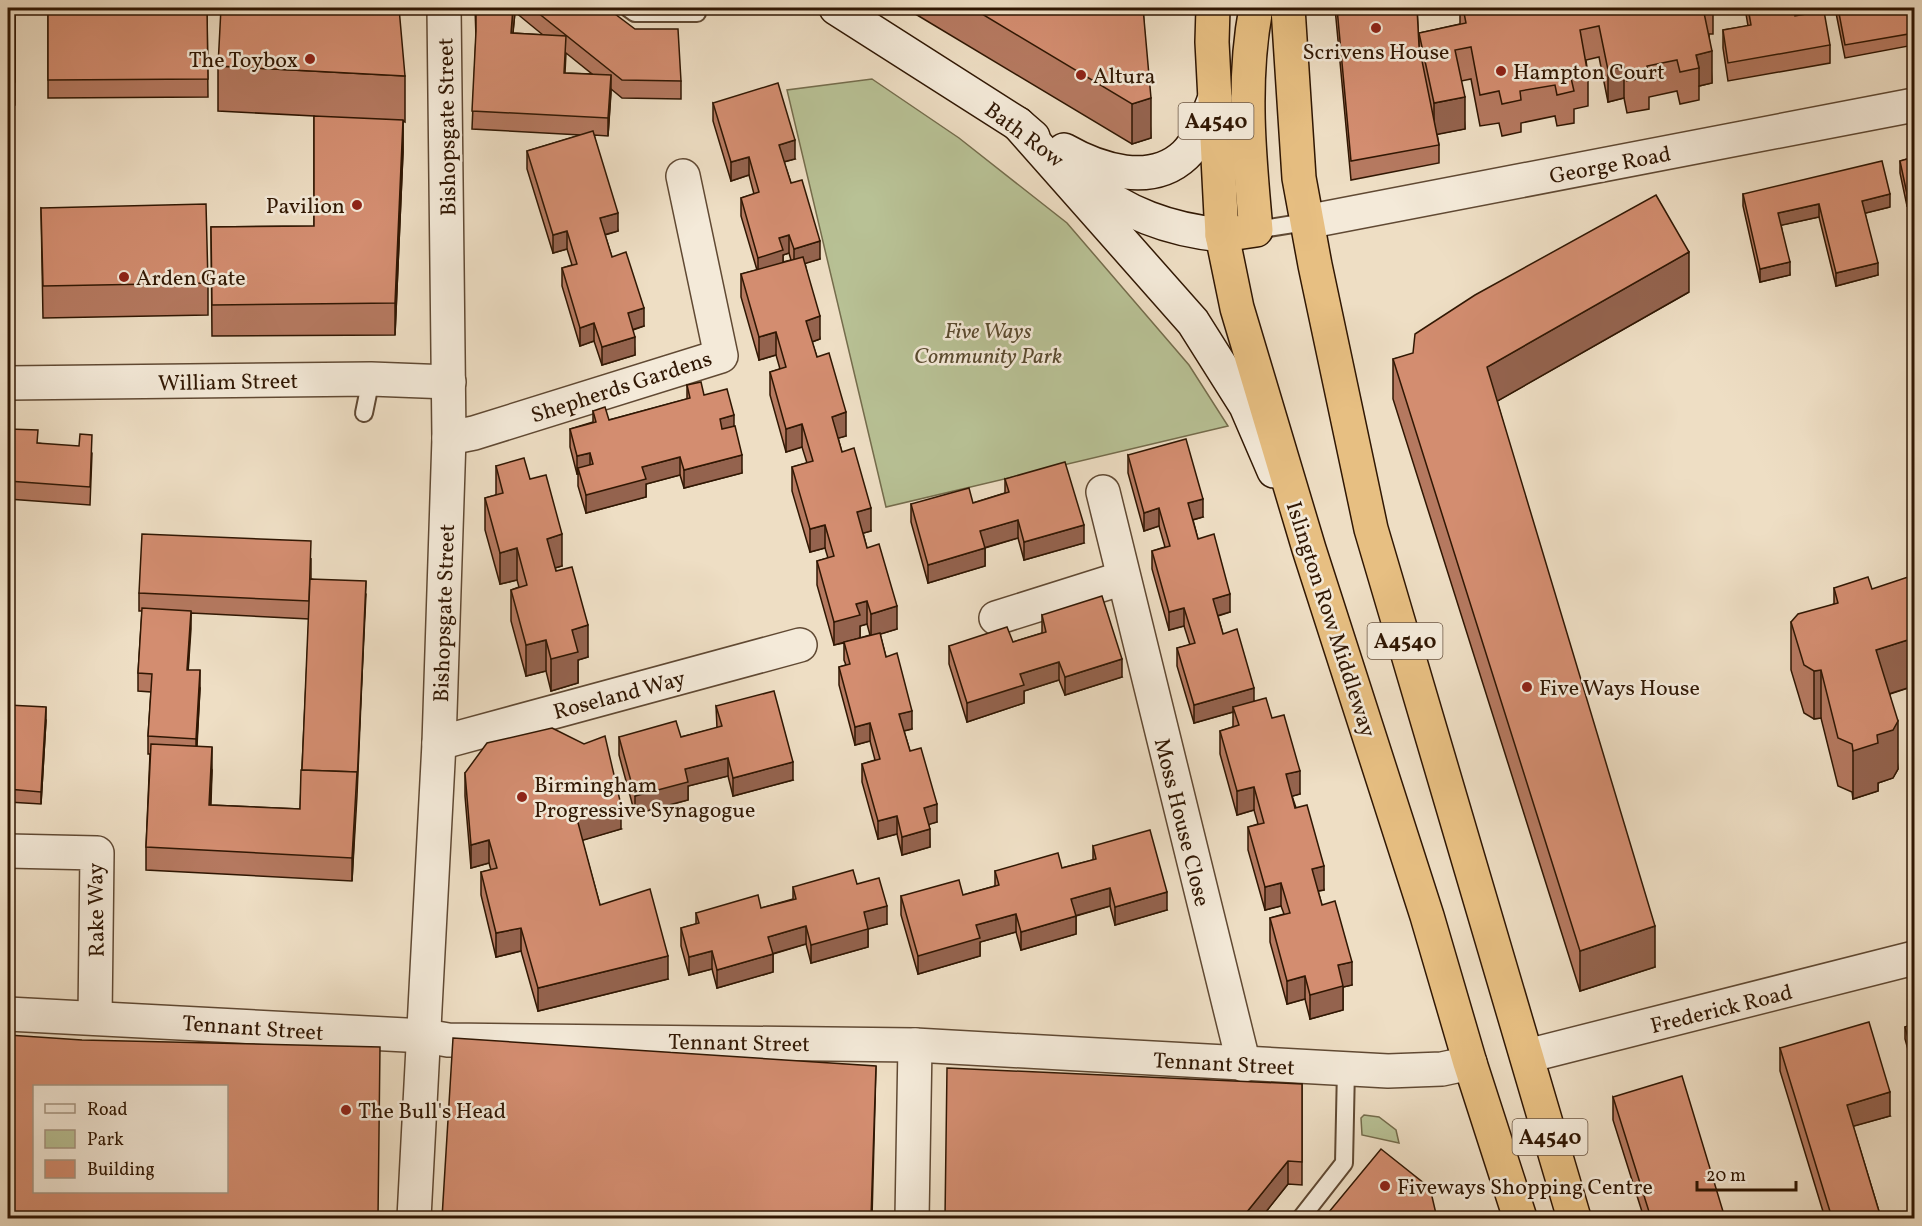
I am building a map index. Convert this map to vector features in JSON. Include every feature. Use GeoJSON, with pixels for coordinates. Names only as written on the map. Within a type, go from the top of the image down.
{"type":"FeatureCollection","features":[{"type":"Feature","properties":{"kind":"highway","name":"Islington Row Middleway"},"geometry":{"type":"LineString","coordinates":[[1213,8],[1222,236],[1237,308],[1309,549],[1427,916],[1470,1063],[1520,1218]]}},
{"type":"Feature","properties":{"kind":"highway"},"geometry":{"type":"LineString","coordinates":[[1222,236],[1256,230],[1247,117],[1251,32],[1256,8]]}},
{"type":"Feature","properties":{"kind":"highway","name":"A4540"},"geometry":{"type":"LineString","coordinates":[[1288,8],[1299,178],[1306,222],[1371,529],[1574,1218]]}},
{"type":"Feature","properties":{"kind":"street","name":"Bishopsgate Street"},"geometry":{"type":"LineString","coordinates":[[414,1218],[439,743],[450,438],[444,8]]}},
{"type":"Feature","properties":{"kind":"street","name":"Bath Row"},"geometry":{"type":"LineString","coordinates":[[836,8],[1018,124],[1101,194],[1151,222],[1187,232],[1222,236]]}},
{"type":"Feature","properties":{"kind":"street"},"geometry":{"type":"LineString","coordinates":[[1018,124],[1074,156],[1116,171],[1140,174],[1165,169],[1185,155],[1204,127],[1215,98]]}},
{"type":"Feature","properties":{"kind":"street","name":"George Road"},"geometry":{"type":"LineString","coordinates":[[1306,222],[1914,105]]}},
{"type":"Feature","properties":{"kind":"street"},"geometry":{"type":"LineString","coordinates":[[1018,124],[1193,322],[1246,406],[1309,549]]}},
{"type":"Feature","properties":{"kind":"street","name":"Shepherds Gardens"},"geometry":{"type":"LineString","coordinates":[[450,438],[474,433],[721,356],[683,176]]}},
{"type":"Feature","properties":{"kind":"street","name":"William Street"},"geometry":{"type":"LineString","coordinates":[[8,384],[371,379],[449,382]]}},
{"type":"Feature","properties":{"kind":"street","name":"Moss House Close"},"geometry":{"type":"LineString","coordinates":[[1103,492],[1244,1065]]}},
{"type":"Feature","properties":{"kind":"street"},"geometry":{"type":"LineString","coordinates":[[996,618],[1123,578]]}},
{"type":"Feature","properties":{"kind":"street","name":"Roseland Way"},"geometry":{"type":"LineString","coordinates":[[439,743],[800,645]]}},
{"type":"Feature","properties":{"kind":"street","name":"Rake Way"},"geometry":{"type":"LineString","coordinates":[[8,851],[97,853],[95,1018]]}},
{"type":"Feature","properties":{"kind":"street","name":"Frederick Road"},"geometry":{"type":"LineString","coordinates":[[1527,1056],[1914,958]]}},
{"type":"Feature","properties":{"kind":"street","name":"Tennant Street"},"geometry":{"type":"LineString","coordinates":[[8,1014],[425,1036],[448,1040],[915,1045],[1244,1065],[1389,1071],[1442,1069],[1470,1063]]}},
{"type":"Feature","properties":{"kind":"street"},"geometry":{"type":"LineString","coordinates":[[912,1218],[915,1045]]}},
{"type":"Feature","properties":{"kind":"lane"},"geometry":{"type":"LineString","coordinates":[[628,8],[636,13],[696,9]]}},
{"type":"Feature","properties":{"kind":"lane"},"geometry":{"type":"LineString","coordinates":[[1256,230],[1306,222]]}},
{"type":"Feature","properties":{"kind":"lane"},"geometry":{"type":"LineString","coordinates":[[364,413],[371,379]]}},
{"type":"Feature","properties":{"kind":"lane"},"geometry":{"type":"LineString","coordinates":[[1301,1218],[1344,1162],[1346,1068]]}},
{"type":"Feature","properties":{"kind":"green space","name":"Five Ways Community Park"},"geometry":{"type":"Polygon","coordinates":[[[872,79],[959,138],[1067,223],[1189,365],[1228,426],[886,507],[787,90],[872,79]]]}},
{"type":"Feature","properties":{"kind":"green space"},"geometry":{"type":"Polygon","coordinates":[[[1364,1115],[1379,1117],[1396,1130],[1399,1143],[1362,1135],[1361,1118],[1364,1115]]]}},
{"type":"Feature","properties":{"kind":"building"},"geometry":{"type":"Polygon","coordinates":[[[8,8],[15,8],[15,82],[8,82],[8,8]]]}},
{"type":"Feature","properties":{"kind":"building"},"geometry":{"type":"Polygon","coordinates":[[[48,8],[207,8],[208,79],[48,80],[48,8]]]}},
{"type":"Feature","properties":{"kind":"building"},"geometry":{"type":"Polygon","coordinates":[[[221,8],[399,8],[405,76],[218,66],[221,8]]]}},
{"type":"Feature","properties":{"kind":"building"},"geometry":{"type":"Polygon","coordinates":[[[476,8],[513,8],[511,33],[566,36],[564,73],[611,75],[608,118],[472,111],[476,8]]]}},
{"type":"Feature","properties":{"kind":"building"},"geometry":{"type":"Polygon","coordinates":[[[532,8],[607,8],[635,29],[678,29],[681,81],[622,80],[532,8]]]}},
{"type":"Feature","properties":{"kind":"building"},"geometry":{"type":"Polygon","coordinates":[[[972,8],[1143,8],[1151,98],[1132,104],[972,8]]]}},
{"type":"Feature","properties":{"kind":"building"},"geometry":{"type":"Polygon","coordinates":[[[1337,8],[1417,8],[1419,46],[1439,145],[1351,161],[1337,8]]]}},
{"type":"Feature","properties":{"kind":"building"},"geometry":{"type":"Polygon","coordinates":[[[1463,8],[1574,8],[1575,13],[1597,8],[1703,8],[1712,51],[1696,55],[1699,68],[1680,72],[1677,60],[1647,66],[1649,77],[1627,81],[1624,66],[1608,70],[1599,26],[1580,30],[1588,75],[1571,78],[1574,91],[1557,95],[1555,85],[1520,91],[1521,100],[1502,104],[1499,91],[1480,95],[1471,47],[1455,50],[1465,97],[1434,103],[1419,33],[1466,23],[1463,8]]]}},
{"type":"Feature","properties":{"kind":"building"},"geometry":{"type":"Polygon","coordinates":[[[1748,8],[1794,8],[1795,16],[1824,11],[1830,45],[1728,63],[1723,30],[1751,25],[1748,8]]]}},
{"type":"Feature","properties":{"kind":"building"},"geometry":{"type":"Polygon","coordinates":[[[1838,8],[1914,8],[1914,33],[1845,45],[1838,8]]]}},
{"type":"Feature","properties":{"kind":"building"},"geometry":{"type":"Polygon","coordinates":[[[778,83],[795,140],[779,145],[791,183],[802,180],[820,241],[794,249],[789,235],[779,238],[783,250],[758,258],[741,198],[759,192],[749,157],[731,162],[713,103],[778,83]]]}},
{"type":"Feature","properties":{"kind":"building","name":"Pavilion"},"geometry":{"type":"Polygon","coordinates":[[[314,116],[403,120],[395,303],[212,305],[211,227],[314,226],[314,116]]]}},
{"type":"Feature","properties":{"kind":"building"},"geometry":{"type":"Polygon","coordinates":[[[593,131],[618,213],[600,218],[612,257],[626,252],[644,308],[628,313],[635,337],[602,347],[594,323],[580,328],[562,268],[577,264],[567,231],[553,235],[527,151],[593,131]]]}},
{"type":"Feature","properties":{"kind":"building"},"geometry":{"type":"Polygon","coordinates":[[[1914,157],[1914,192],[1907,194],[1900,161],[1914,157]]]}},
{"type":"Feature","properties":{"kind":"building"},"geometry":{"type":"Polygon","coordinates":[[[1882,161],[1890,194],[1862,201],[1878,263],[1836,273],[1819,204],[1778,213],[1790,262],[1760,269],[1743,194],[1882,161]]]}},
{"type":"Feature","properties":{"kind":"building","name":"Five Ways House"},"geometry":{"type":"Polygon","coordinates":[[[1656,195],[1689,252],[1487,367],[1655,926],[1580,951],[1393,359],[1413,353],[1415,334],[1475,295],[1656,195]]]}},
{"type":"Feature","properties":{"kind":"building"},"geometry":{"type":"Polygon","coordinates":[[[206,204],[208,283],[43,286],[41,208],[206,204]]]}},
{"type":"Feature","properties":{"kind":"building"},"geometry":{"type":"Polygon","coordinates":[[[8,205],[10,282],[8,282],[8,205]]]}},
{"type":"Feature","properties":{"kind":"building"},"geometry":{"type":"Polygon","coordinates":[[[803,257],[820,316],[806,321],[817,357],[829,353],[846,412],[832,417],[842,452],[854,448],[871,508],[857,512],[867,548],[879,544],[897,606],[871,614],[867,601],[856,604],[860,615],[834,622],[817,561],[834,556],[825,525],[810,529],[792,467],[813,461],[802,424],[786,429],[770,372],[786,367],[776,332],[759,337],[741,274],[803,257]]]}},
{"type":"Feature","properties":{"kind":"building"},"geometry":{"type":"Polygon","coordinates":[[[701,382],[704,395],[727,389],[734,415],[720,419],[722,429],[735,426],[742,455],[684,470],[680,457],[642,467],[646,479],[586,495],[578,468],[593,464],[590,453],[577,456],[570,429],[596,422],[593,411],[605,407],[609,420],[690,398],[687,385],[701,382]]]}},
{"type":"Feature","properties":{"kind":"building"},"geometry":{"type":"Polygon","coordinates":[[[8,429],[38,430],[37,443],[79,446],[80,434],[92,435],[90,487],[8,481],[8,429]]]}},
{"type":"Feature","properties":{"kind":"building"},"geometry":{"type":"Polygon","coordinates":[[[1186,439],[1203,499],[1188,503],[1198,539],[1214,534],[1230,594],[1213,599],[1223,634],[1237,629],[1254,688],[1194,705],[1177,648],[1195,643],[1184,608],[1169,612],[1152,551],[1170,546],[1159,508],[1144,513],[1128,455],[1186,439]]]}},
{"type":"Feature","properties":{"kind":"building"},"geometry":{"type":"Polygon","coordinates":[[[524,458],[530,479],[546,475],[562,534],[547,539],[556,571],[572,567],[588,625],[572,630],[578,652],[551,659],[546,640],[526,645],[511,590],[527,585],[517,548],[500,553],[485,498],[503,493],[496,466],[524,458]]]}},
{"type":"Feature","properties":{"kind":"building"},"geometry":{"type":"Polygon","coordinates":[[[1065,462],[1084,525],[1024,542],[1018,520],[980,531],[985,548],[928,565],[911,504],[969,488],[973,503],[1009,492],[1005,479],[1065,462]]]}},
{"type":"Feature","properties":{"kind":"building"},"geometry":{"type":"Polygon","coordinates":[[[142,534],[311,541],[309,601],[139,593],[142,534]]]}},
{"type":"Feature","properties":{"kind":"building"},"geometry":{"type":"Polygon","coordinates":[[[1914,575],[1914,638],[1876,650],[1898,721],[1893,730],[1877,735],[1878,743],[1853,751],[1852,744],[1838,738],[1821,670],[1814,671],[1804,665],[1791,622],[1798,614],[1838,603],[1834,588],[1868,577],[1872,589],[1914,575]]]}},
{"type":"Feature","properties":{"kind":"building"},"geometry":{"type":"Polygon","coordinates":[[[310,579],[366,581],[357,783],[357,772],[302,770],[310,579]]]}},
{"type":"Feature","properties":{"kind":"building"},"geometry":{"type":"Polygon","coordinates":[[[1102,596],[1122,659],[1065,677],[1059,662],[1020,674],[1024,685],[967,703],[949,646],[1007,627],[1013,642],[1046,632],[1042,615],[1102,596]]]}},
{"type":"Feature","properties":{"kind":"building"},"geometry":{"type":"Polygon","coordinates":[[[142,608],[191,611],[187,670],[200,670],[196,739],[148,736],[152,674],[138,673],[142,608]]]}},
{"type":"Feature","properties":{"kind":"building"},"geometry":{"type":"Polygon","coordinates":[[[880,633],[886,657],[897,653],[912,711],[899,714],[910,751],[921,748],[937,804],[924,808],[930,829],[902,837],[897,816],[878,821],[862,764],[880,759],[870,723],[855,727],[839,667],[850,664],[844,642],[880,633]]]}},
{"type":"Feature","properties":{"kind":"building"},"geometry":{"type":"Polygon","coordinates":[[[774,691],[793,762],[733,778],[728,758],[685,769],[688,782],[635,796],[619,737],[676,721],[681,737],[722,726],[716,706],[774,691]]]}},
{"type":"Feature","properties":{"kind":"building"},"geometry":{"type":"Polygon","coordinates":[[[1266,698],[1272,718],[1284,715],[1300,771],[1286,774],[1295,808],[1307,805],[1324,866],[1312,869],[1322,905],[1335,901],[1352,962],[1338,965],[1343,986],[1310,995],[1305,976],[1287,981],[1270,918],[1290,913],[1281,883],[1265,887],[1248,827],[1264,823],[1254,787],[1237,791],[1220,731],[1239,725],[1233,707],[1266,698]]]}},
{"type":"Feature","properties":{"kind":"building"},"geometry":{"type":"Polygon","coordinates":[[[8,705],[46,707],[41,792],[8,789],[8,705]]]}},
{"type":"Feature","properties":{"kind":"building"},"geometry":{"type":"Polygon","coordinates":[[[552,728],[584,744],[605,736],[621,805],[577,819],[600,905],[650,889],[668,956],[538,988],[521,928],[496,933],[481,872],[497,868],[489,840],[471,845],[465,773],[487,743],[552,728]]]}},
{"type":"Feature","properties":{"kind":"building"},"geometry":{"type":"Polygon","coordinates":[[[151,744],[212,747],[209,805],[300,809],[301,770],[357,772],[352,858],[146,847],[151,744]]]}},
{"type":"Feature","properties":{"kind":"building"},"geometry":{"type":"Polygon","coordinates":[[[1150,830],[1167,892],[1115,907],[1110,888],[1071,899],[1076,916],[1021,932],[1016,914],[976,925],[980,938],[918,956],[901,896],[959,880],[963,895],[999,885],[995,871],[1058,853],[1062,868],[1096,859],[1093,846],[1150,830]]]}},
{"type":"Feature","properties":{"kind":"building"},"geometry":{"type":"Polygon","coordinates":[[[853,870],[857,884],[879,878],[887,906],[864,912],[868,929],[811,945],[806,926],[768,937],[773,954],[717,970],[712,951],[689,957],[681,928],[699,923],[696,913],[758,895],[761,908],[796,899],[793,887],[853,870]]]}},
{"type":"Feature","properties":{"kind":"building"},"geometry":{"type":"Polygon","coordinates":[[[1869,1022],[1890,1092],[1847,1105],[1881,1218],[1832,1218],[1780,1048],[1869,1022]]]}},
{"type":"Feature","properties":{"kind":"building"},"geometry":{"type":"Polygon","coordinates":[[[1914,1024],[1914,1059],[1905,1027],[1914,1024]]]}},
{"type":"Feature","properties":{"kind":"building"},"geometry":{"type":"Polygon","coordinates":[[[8,1035],[82,1040],[380,1047],[378,1218],[8,1218],[8,1035]]]}},
{"type":"Feature","properties":{"kind":"building"},"geometry":{"type":"Polygon","coordinates":[[[453,1038],[876,1066],[871,1218],[442,1218],[453,1038]]]}},
{"type":"Feature","properties":{"kind":"building"},"geometry":{"type":"Polygon","coordinates":[[[947,1068],[1302,1084],[1302,1162],[1288,1161],[1242,1218],[945,1218],[947,1068]]]}},
{"type":"Feature","properties":{"kind":"building"},"geometry":{"type":"Polygon","coordinates":[[[1682,1076],[1725,1218],[1651,1218],[1613,1097],[1682,1076]]]}},
{"type":"Feature","properties":{"kind":"building"},"geometry":{"type":"Polygon","coordinates":[[[1381,1149],[1430,1188],[1437,1218],[1324,1218],[1381,1149]]]}},
{"type":"Feature","properties":{"kind":"place","name":"Scrivens House"},"geometry":{"type":"Point","coordinates":[1376,28]}},
{"type":"Feature","properties":{"kind":"place","name":"The Toybox"},"geometry":{"type":"Point","coordinates":[310,59]}},
{"type":"Feature","properties":{"kind":"place","name":"Hampton Court"},"geometry":{"type":"Point","coordinates":[1501,71]}},
{"type":"Feature","properties":{"kind":"place","name":"Altura"},"geometry":{"type":"Point","coordinates":[1081,75]}},
{"type":"Feature","properties":{"kind":"place","name":"Pavilion"},"geometry":{"type":"Point","coordinates":[357,205]}},
{"type":"Feature","properties":{"kind":"place","name":"Arden Gate"},"geometry":{"type":"Point","coordinates":[124,277]}},
{"type":"Feature","properties":{"kind":"place","name":"Five Ways House"},"geometry":{"type":"Point","coordinates":[1527,687]}},
{"type":"Feature","properties":{"kind":"place","name":"Birmingham Progressive Synagogue"},"geometry":{"type":"Point","coordinates":[522,797]}},
{"type":"Feature","properties":{"kind":"place","name":"The Bull's Head"},"geometry":{"type":"Point","coordinates":[346,1110]}},
{"type":"Feature","properties":{"kind":"place","name":"Fiveways Shopping Centre"},"geometry":{"type":"Point","coordinates":[1385,1186]}}]}
